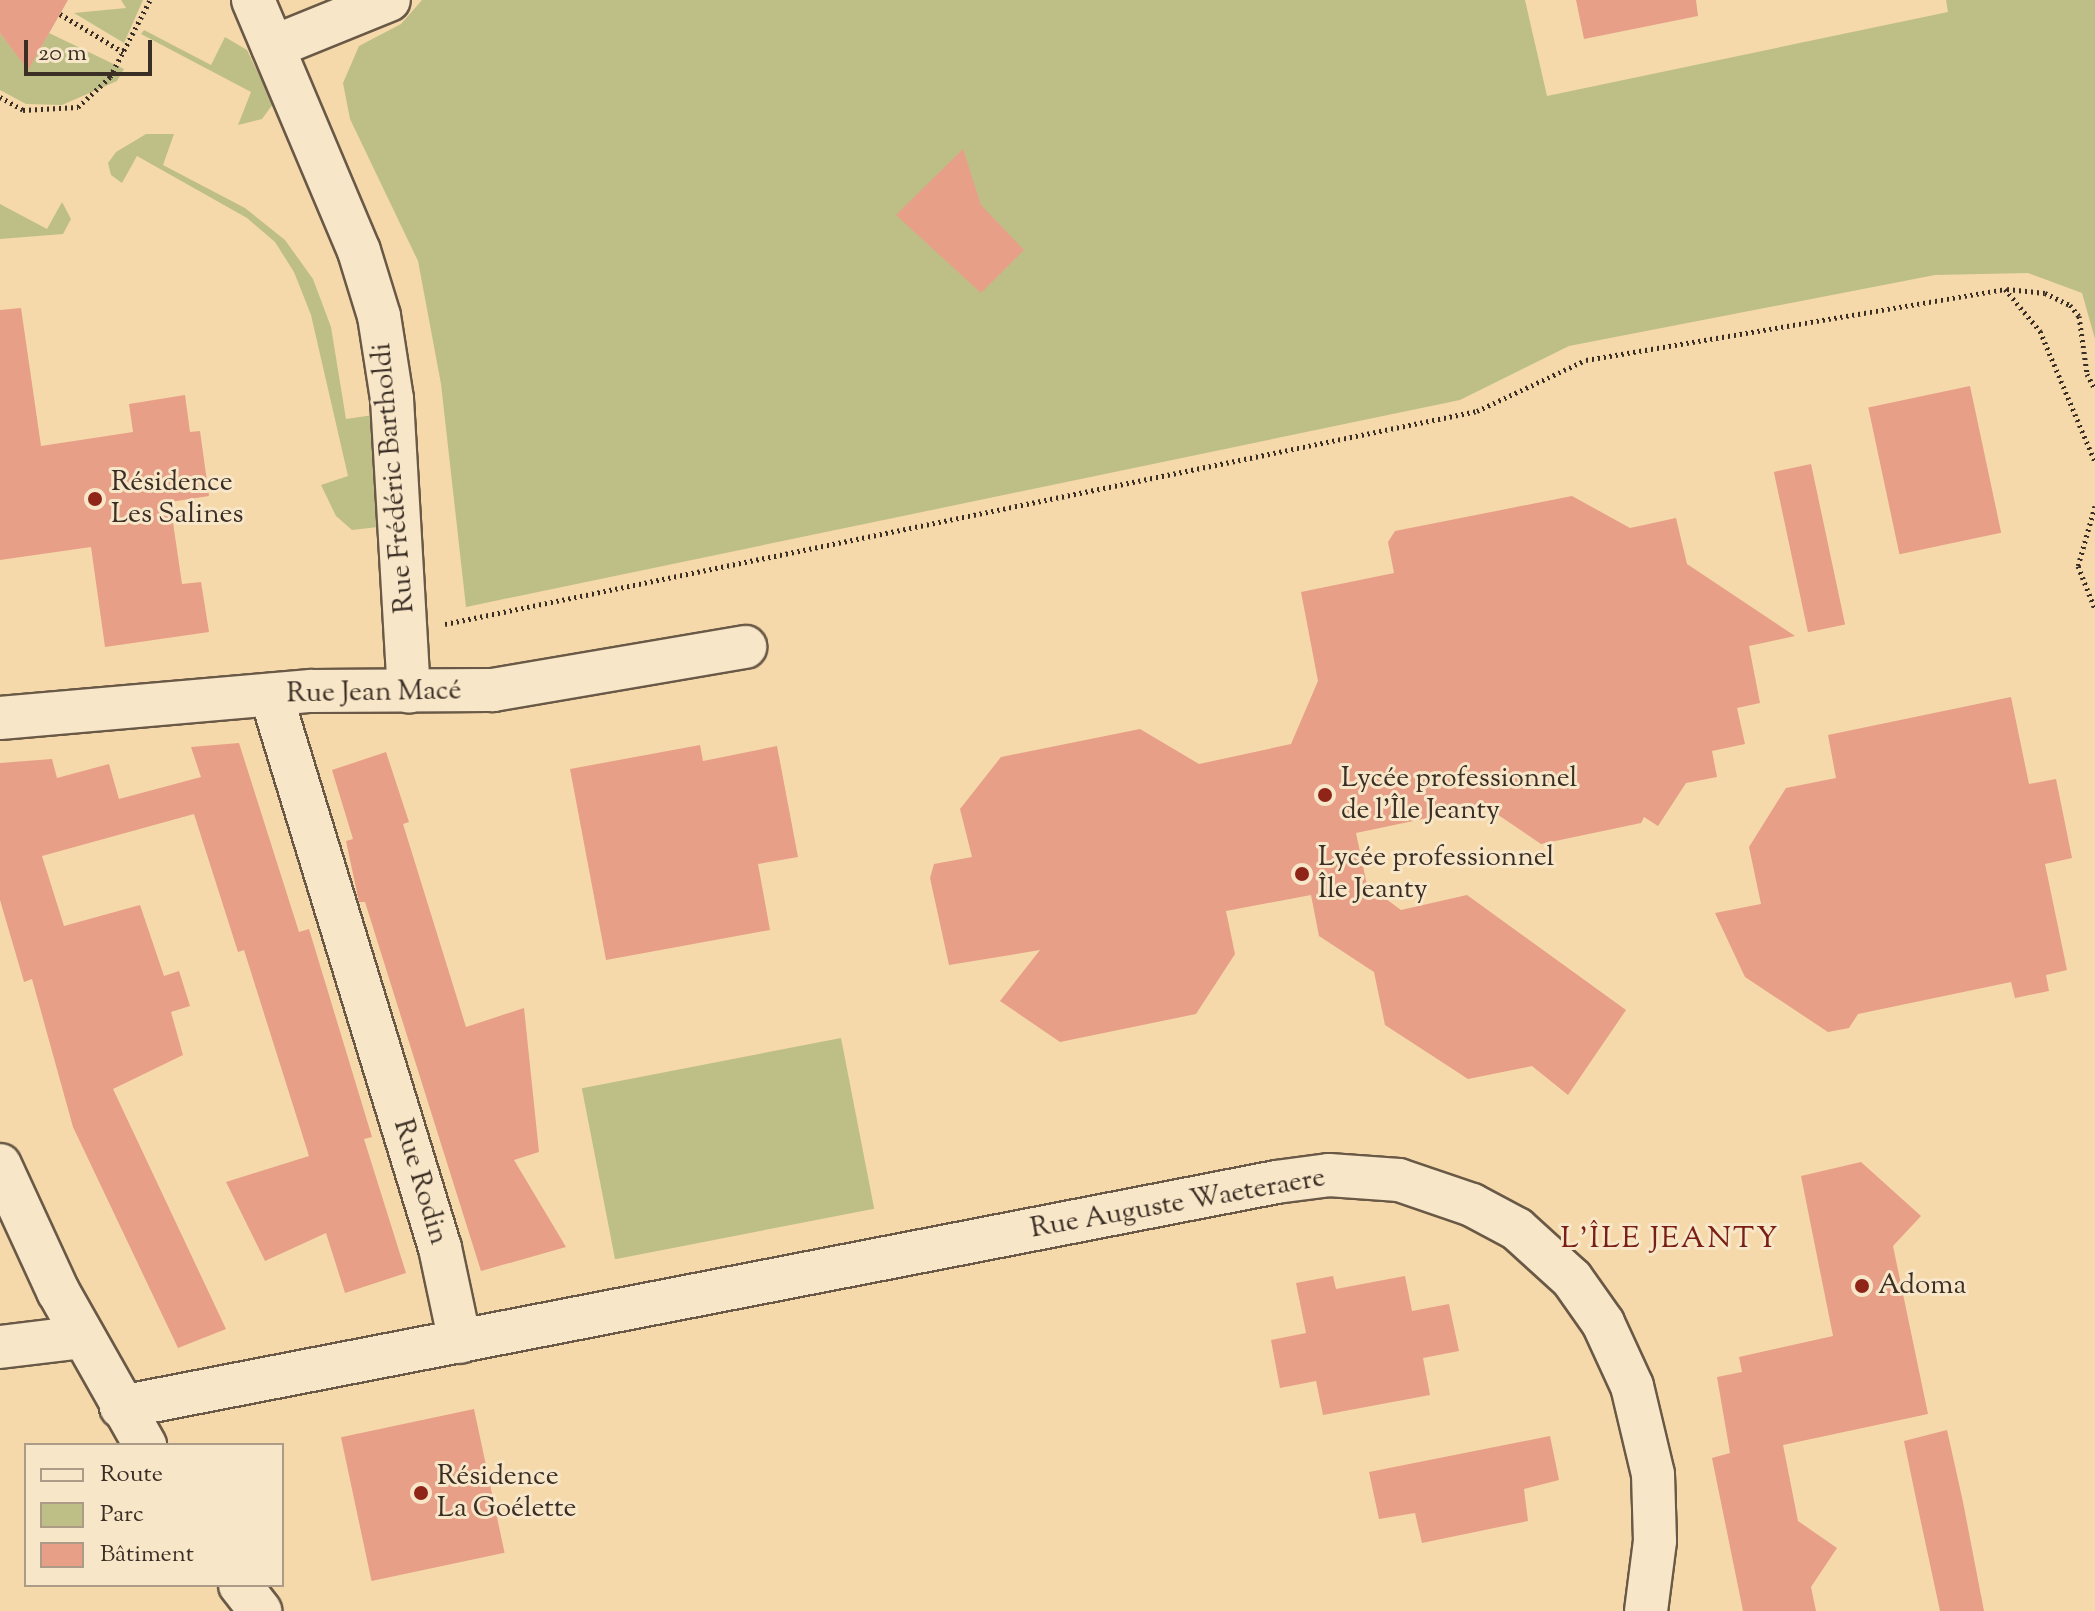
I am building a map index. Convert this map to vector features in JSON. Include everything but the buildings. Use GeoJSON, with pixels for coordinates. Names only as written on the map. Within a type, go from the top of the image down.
{"type":"FeatureCollection","features":[{"type":"Feature","properties":{"kind":"street","name":"Rue Frédéric Bartholdi"},"geometry":{"type":"LineString","coordinates":[[253,0],[359,251],[382,332],[394,414],[409,692]]}},
{"type":"Feature","properties":{"kind":"street"},"geometry":{"type":"LineString","coordinates":[[273,47],[389,0]]}},
{"type":"Feature","properties":{"kind":"street","name":"Rue Jean Macé"},"geometry":{"type":"LineString","coordinates":[[0,718],[271,695],[519,687],[745,647]]}},
{"type":"Feature","properties":{"kind":"street","name":"Rue Rodin"},"geometry":{"type":"LineString","coordinates":[[271,695],[440,1248],[460,1342]]}},
{"type":"Feature","properties":{"kind":"street"},"geometry":{"type":"LineString","coordinates":[[0,1165],[83,1337],[144,1443]]}},
{"type":"Feature","properties":{"kind":"street","name":"Rue Auguste Waeteraere"},"geometry":{"type":"LineString","coordinates":[[460,1342],[1276,1182],[1329,1175],[1399,1180],[1472,1205],[1517,1229],[1564,1270],[1603,1323],[1632,1386],[1653,1474],[1655,1555],[1646,1611]]}},
{"type":"Feature","properties":{"kind":"street"},"geometry":{"type":"LineString","coordinates":[[0,1347],[83,1337]]}},
{"type":"Feature","properties":{"kind":"street"},"geometry":{"type":"LineString","coordinates":[[121,1407],[460,1342]]}},
{"type":"Feature","properties":{"kind":"street"},"geometry":{"type":"LineString","coordinates":[[242,1587],[260,1611]]}},
{"type":"Feature","properties":{"kind":"path"},"geometry":{"type":"LineString","coordinates":[[0,97],[23,110],[78,107],[110,77],[150,0]]}},
{"type":"Feature","properties":{"kind":"path"},"geometry":{"type":"LineString","coordinates":[[60,14],[123,52]]}},
{"type":"Feature","properties":{"kind":"path"},"geometry":{"type":"LineString","coordinates":[[409,692],[444,624],[1477,411],[1586,360],[2005,289],[2045,293],[2070,305],[2079,316],[2087,374],[2095,389]]}},
{"type":"Feature","properties":{"kind":"path"},"geometry":{"type":"LineString","coordinates":[[2005,289],[2040,331],[2095,462]]}},
{"type":"Feature","properties":{"kind":"path"},"geometry":{"type":"LineString","coordinates":[[2095,506],[2078,566],[2095,609]]}},
{"type":"Feature","properties":{"kind":"green space"},"geometry":{"type":"Polygon","coordinates":[[[121,0],[143,0],[124,43],[74,13],[126,8],[121,0]]]}},
{"type":"Feature","properties":{"kind":"green space"},"geometry":{"type":"Polygon","coordinates":[[[422,0],[1525,0],[1547,96],[1948,12],[1946,0],[2095,0],[2095,339],[2082,293],[2028,273],[1935,275],[1569,346],[1460,400],[466,607],[441,384],[418,261],[350,119],[343,83],[359,46],[401,24],[422,0]]]}},
{"type":"Feature","properties":{"kind":"green space"},"geometry":{"type":"Polygon","coordinates":[[[144,30],[211,65],[225,37],[247,50],[273,104],[262,119],[238,125],[251,92],[141,34],[144,30]]]}},
{"type":"Feature","properties":{"kind":"green space"},"geometry":{"type":"Polygon","coordinates":[[[0,33],[28,69],[49,33],[124,69],[117,81],[62,105],[26,104],[0,90],[0,33]]]}},
{"type":"Feature","properties":{"kind":"green space"},"geometry":{"type":"Polygon","coordinates":[[[146,134],[174,134],[163,165],[245,208],[285,240],[313,279],[331,327],[346,419],[373,415],[385,516],[378,527],[352,530],[336,516],[321,485],[348,476],[311,315],[294,272],[275,242],[247,218],[137,156],[122,183],[111,175],[108,163],[116,152],[146,134]]]}},
{"type":"Feature","properties":{"kind":"green space"},"geometry":{"type":"Polygon","coordinates":[[[62,202],[71,219],[63,234],[0,239],[0,204],[47,229],[62,202]]]}},
{"type":"Feature","properties":{"kind":"green space"},"geometry":{"type":"Polygon","coordinates":[[[841,1038],[874,1209],[615,1259],[582,1088],[841,1038]]]}},
{"type":"Feature","properties":{"kind":"place","name":"Résidence Les Salines"},"geometry":{"type":"Point","coordinates":[95,499]}},
{"type":"Feature","properties":{"kind":"place","name":"Lycée professionnel de l'Île Jeanty"},"geometry":{"type":"Point","coordinates":[1325,795]}},
{"type":"Feature","properties":{"kind":"place","name":"Lycée professionnel Île Jeanty"},"geometry":{"type":"Point","coordinates":[1302,874]}},
{"type":"Feature","properties":{"kind":"place","name":"Adoma"},"geometry":{"type":"Point","coordinates":[1862,1286]}},
{"type":"Feature","properties":{"kind":"place","name":"Résidence La Goélette"},"geometry":{"type":"Point","coordinates":[421,1493]}},
{"type":"Feature","properties":{"kind":"district","name":"L'ÎLE JEANTY"},"geometry":{"type":"Point","coordinates":[1670,1240]}}]}
